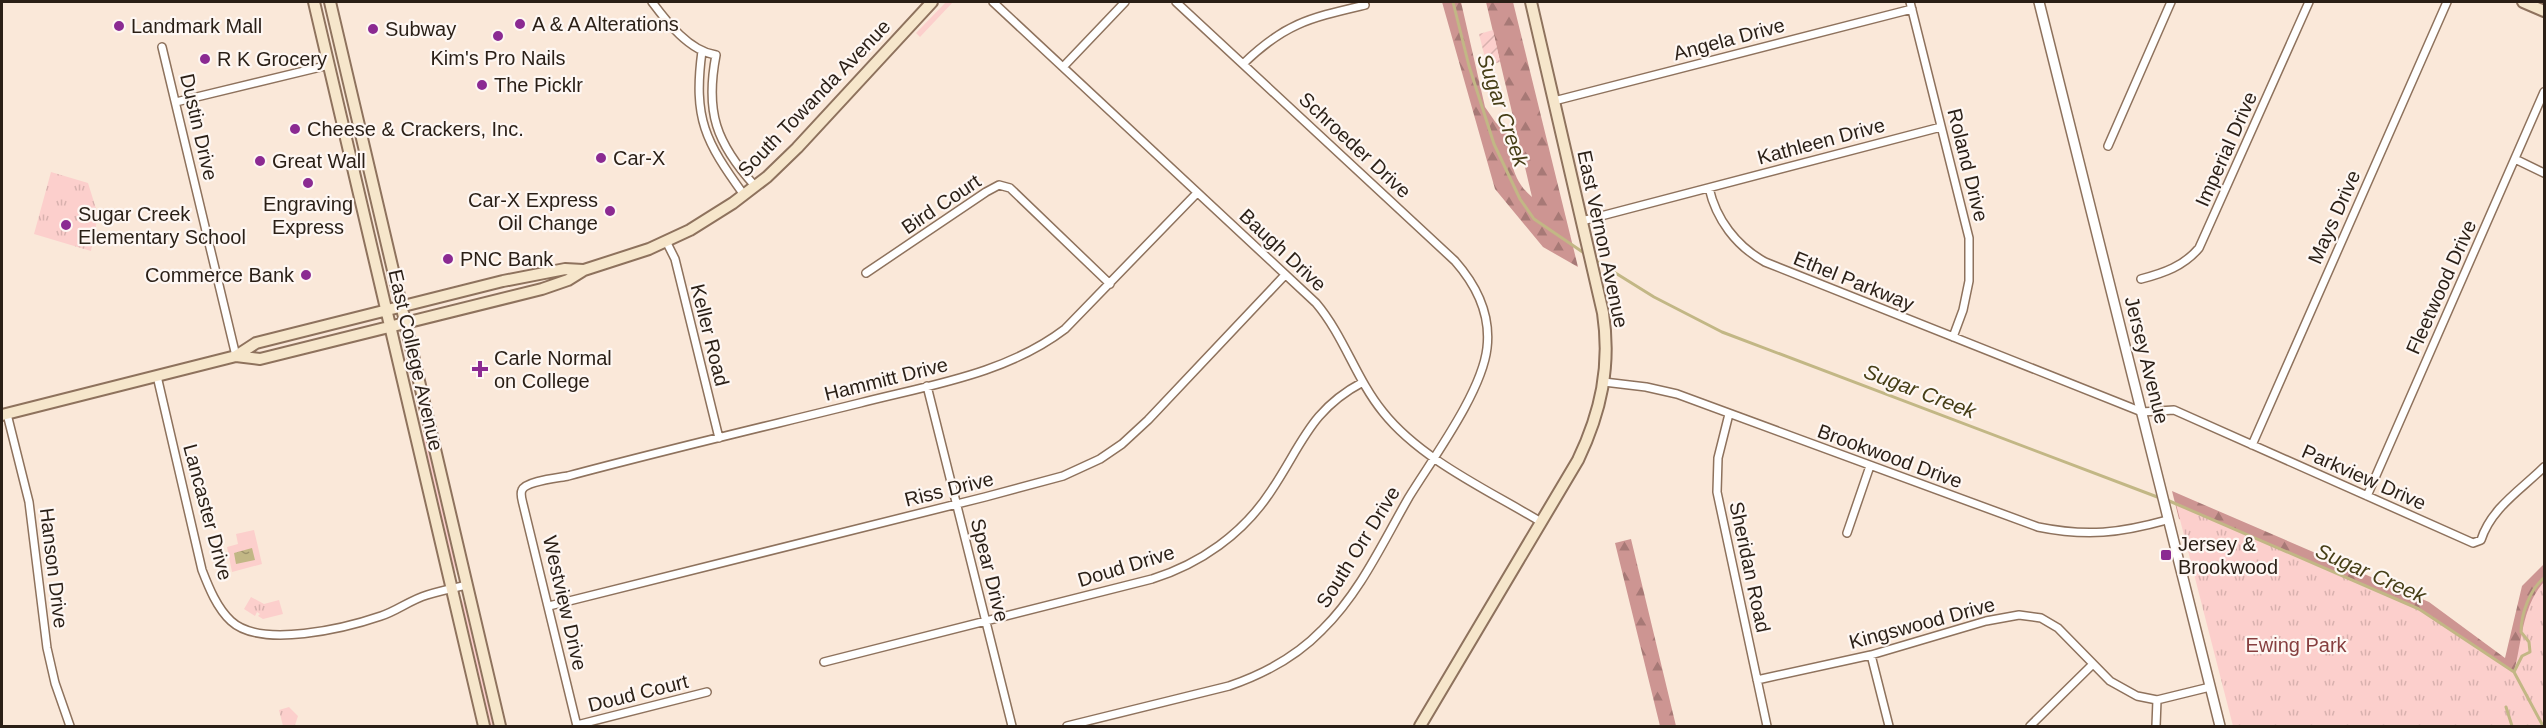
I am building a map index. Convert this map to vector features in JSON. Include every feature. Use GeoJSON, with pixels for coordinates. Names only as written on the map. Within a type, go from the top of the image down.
{"type":"FeatureCollection","features":[{"type":"Feature","properties":{"kind":"main road","name":"East College Avenue"},"geometry":{"type":"LineString","coordinates":[[314,2],[484,726]]}},
{"type":"Feature","properties":{"kind":"main road","name":"East College Avenue"},"geometry":{"type":"LineString","coordinates":[[330,2],[500,726]]}},
{"type":"Feature","properties":{"kind":"main road","name":"South Towanda Avenue"},"geometry":{"type":"LineString","coordinates":[[236,356],[260,359],[542,289],[568,280],[584,270],[637,254],[666,242],[718,214],[755,186],[797,148],[932,2]]}},
{"type":"Feature","properties":{"kind":"main road","name":"East Vernon Avenue"},"geometry":{"type":"LineString","coordinates":[[1420,726],[1588,439],[1601,401],[1604,382],[1606,336],[1599,294],[1531,2]]}},
{"type":"Feature","properties":{"kind":"main road"},"geometry":{"type":"LineString","coordinates":[[2523,2],[2544,11]]}},
{"type":"Feature","properties":{"kind":"main road","name":"South Towanda Avenue"},"geometry":{"type":"LineString","coordinates":[[236,356],[256,343],[401,307],[565,269],[584,270]]}},
{"type":"Feature","properties":{"kind":"main road"},"geometry":{"type":"LineString","coordinates":[[4,414],[236,356]]}},
{"type":"Feature","properties":{"kind":"street"},"geometry":{"type":"LineString","coordinates":[[652,2],[673,28],[702,51],[716,55],[711,82],[715,123],[728,152],[755,186]]}},
{"type":"Feature","properties":{"kind":"street","name":"Baugh Drive"},"geometry":{"type":"LineString","coordinates":[[993,2],[1285,276],[1306,293],[1325,314],[1343,342],[1363,382],[1391,421],[1407,437],[1434,457],[1541,522]]}},
{"type":"Feature","properties":{"kind":"street"},"geometry":{"type":"LineString","coordinates":[[1063,67],[1125,2]]}},
{"type":"Feature","properties":{"kind":"street","name":"Schroeder Drive"},"geometry":{"type":"LineString","coordinates":[[1176,2],[1455,261],[1467,274],[1480,297],[1487,328]]}},
{"type":"Feature","properties":{"kind":"street","name":"Jersey Avenue"},"geometry":{"type":"LineString","coordinates":[[2039,2],[2220,726]]}},
{"type":"Feature","properties":{"kind":"street"},"geometry":{"type":"LineString","coordinates":[[2108,146],[2171,2]]}},
{"type":"Feature","properties":{"kind":"street","name":"Imperial Drive"},"geometry":{"type":"LineString","coordinates":[[2141,279],[2166,272],[2184,263],[2205,239],[2309,2]]}},
{"type":"Feature","properties":{"kind":"street","name":"Mays Drive"},"geometry":{"type":"LineString","coordinates":[[2252,445],[2447,2]]}},
{"type":"Feature","properties":{"kind":"street"},"geometry":{"type":"LineString","coordinates":[[1243,64],[1265,43],[1294,25],[1365,5]]}},
{"type":"Feature","properties":{"kind":"street","name":"Angela Drive"},"geometry":{"type":"LineString","coordinates":[[1554,101],[1911,5]]}},
{"type":"Feature","properties":{"kind":"street","name":"Roland Drive"},"geometry":{"type":"LineString","coordinates":[[1911,5],[1970,245],[1969,281],[1953,337]]}},
{"type":"Feature","properties":{"kind":"street","name":"Dustin Drive"},"geometry":{"type":"LineString","coordinates":[[162,46],[236,356]]}},
{"type":"Feature","properties":{"kind":"street"},"geometry":{"type":"LineString","coordinates":[[702,51],[698,82],[700,115],[715,154],[744,195]]}},
{"type":"Feature","properties":{"kind":"street"},"geometry":{"type":"LineString","coordinates":[[176,102],[329,65]]}},
{"type":"Feature","properties":{"kind":"street","name":"Fleetwood Drive"},"geometry":{"type":"LineString","coordinates":[[2367,496],[2544,92]]}},
{"type":"Feature","properties":{"kind":"street","name":"Kathleen Drive"},"geometry":{"type":"LineString","coordinates":[[1708,188],[1941,127]]}},
{"type":"Feature","properties":{"kind":"street"},"geometry":{"type":"LineString","coordinates":[[2515,159],[2544,173]]}},
{"type":"Feature","properties":{"kind":"street","name":"Bird Court"},"geometry":{"type":"LineString","coordinates":[[866,273],[999,185],[1011,188],[1110,284]]}},
{"type":"Feature","properties":{"kind":"street"},"geometry":{"type":"LineString","coordinates":[[1582,223],[1708,188]]}},
{"type":"Feature","properties":{"kind":"street","name":"Ethel Parkway"},"geometry":{"type":"LineString","coordinates":[[1708,188],[1723,223],[1734,237],[1757,258],[1802,278],[2142,412]]}},
{"type":"Feature","properties":{"kind":"street","name":"Hammitt Drive"},"geometry":{"type":"LineString","coordinates":[[523,488],[535,482],[719,438],[1000,366],[1041,346],[1065,329],[1197,193]]}},
{"type":"Feature","properties":{"kind":"street","name":"Keller Road"},"geometry":{"type":"LineString","coordinates":[[666,242],[675,259],[719,438]]}},
{"type":"Feature","properties":{"kind":"street","name":"Riss Drive"},"geometry":{"type":"LineString","coordinates":[[549,606],[957,504],[1062,476],[1088,465],[1117,448],[1148,420],[1285,276]]}},
{"type":"Feature","properties":{"kind":"street","name":"South Orr Drive"},"geometry":{"type":"LineString","coordinates":[[1067,726],[1229,686],[1261,674],[1290,657],[1323,630],[1346,603],[1476,385],[1485,360],[1487,328]]}},
{"type":"Feature","properties":{"kind":"street","name":"Lancaster Drive"},"geometry":{"type":"LineString","coordinates":[[157,376],[202,570],[209,589],[232,622],[246,630],[270,636],[300,635],[383,616],[413,600],[467,585]]}},
{"type":"Feature","properties":{"kind":"street","name":"Doud Drive"},"geometry":{"type":"LineString","coordinates":[[824,662],[1152,579],[1181,568],[1209,553],[1229,538],[1260,506],[1316,418],[1339,396],[1363,382]]}},
{"type":"Feature","properties":{"kind":"street","name":"Brookwood Drive"},"geometry":{"type":"LineString","coordinates":[[1604,382],[1661,390],[2014,519],[2063,532],[2112,533],[2166,517]]}},
{"type":"Feature","properties":{"kind":"street","name":"Spear Drive"},"geometry":{"type":"LineString","coordinates":[[927,386],[1012,726]]}},
{"type":"Feature","properties":{"kind":"street","name":"Parkview Drive"},"geometry":{"type":"LineString","coordinates":[[2142,412],[2174,410],[2473,543],[2478,542],[2492,516],[2544,467]]}},
{"type":"Feature","properties":{"kind":"street","name":"Hanson Drive"},"geometry":{"type":"LineString","coordinates":[[4,414],[29,502],[47,648],[55,683],[70,726]]}},
{"type":"Feature","properties":{"kind":"street","name":"Sheridan Road"},"geometry":{"type":"LineString","coordinates":[[1729,414],[1718,458],[1717,492],[1767,726]]}},
{"type":"Feature","properties":{"kind":"street"},"geometry":{"type":"LineString","coordinates":[[1846,533],[1870,466]]}},
{"type":"Feature","properties":{"kind":"street","name":"Westview Drive"},"geometry":{"type":"LineString","coordinates":[[523,488],[523,504],[577,726]]}},
{"type":"Feature","properties":{"kind":"street","name":"Kingswood Drive"},"geometry":{"type":"LineString","coordinates":[[1757,680],[1871,655],[1986,621],[2028,615],[2041,618],[2058,628],[2092,666],[2119,687],[2145,699],[2157,700]]}},
{"type":"Feature","properties":{"kind":"street"},"geometry":{"type":"LineString","coordinates":[[1871,655],[1889,726]]}},
{"type":"Feature","properties":{"kind":"street"},"geometry":{"type":"LineString","coordinates":[[2030,726],[2092,666]]}},
{"type":"Feature","properties":{"kind":"street"},"geometry":{"type":"LineString","coordinates":[[2156,726],[2157,700],[2210,687]]}},
{"type":"Feature","properties":{"kind":"street","name":"Doud Court"},"geometry":{"type":"LineString","coordinates":[[577,726],[707,692]]}},
{"type":"Feature","properties":{"kind":"green space"},"geometry":{"type":"Polygon","coordinates":[[[946,2],[953,2],[920,37],[916,33],[946,2]]]}},
{"type":"Feature","properties":{"kind":"green space"},"geometry":{"type":"Polygon","coordinates":[[[1442,2],[1461,2],[1485,107],[1496,123],[1506,130],[1510,158],[1516,175],[1532,197],[1486,2],[1513,2],[1578,267],[1543,247],[1495,189],[1442,2]]]}},
{"type":"Feature","properties":{"kind":"green space"},"geometry":{"type":"Polygon","coordinates":[[[1493,30],[1500,62],[1487,66],[1479,34],[1493,30]]]}},
{"type":"Feature","properties":{"kind":"green space"},"geometry":{"type":"Polygon","coordinates":[[[51,172],[88,183],[98,215],[91,251],[34,234],[51,172]]]}},
{"type":"Feature","properties":{"kind":"green space"},"geometry":{"type":"Polygon","coordinates":[[[424,435],[456,559],[455,576],[421,436],[424,435]]]}},
{"type":"Feature","properties":{"kind":"green space"},"geometry":{"type":"Polygon","coordinates":[[[2172,491],[2429,602],[2505,658],[2522,586],[2544,564],[2544,726],[2435,626],[2179,519],[2172,491]]]}},
{"type":"Feature","properties":{"kind":"green space","name":"Ewing Park"},"geometry":{"type":"Polygon","coordinates":[[[2176,504],[2419,609],[2514,672],[2527,613],[2544,582],[2544,726],[2233,726],[2176,504]]]}},
{"type":"Feature","properties":{"kind":"green space"},"geometry":{"type":"Polygon","coordinates":[[[254,530],[262,564],[232,572],[227,547],[238,544],[236,534],[254,530]]]}},
{"type":"Feature","properties":{"kind":"green space"},"geometry":{"type":"Polygon","coordinates":[[[1631,539],[1676,726],[1660,726],[1615,543],[1631,539]]]}},
{"type":"Feature","properties":{"kind":"green space"},"geometry":{"type":"Polygon","coordinates":[[[251,597],[264,604],[279,600],[283,614],[263,619],[258,616],[260,614],[257,612],[255,616],[244,609],[251,597]]]}},
{"type":"Feature","properties":{"kind":"green space"},"geometry":{"type":"Polygon","coordinates":[[[460,597],[468,610],[495,726],[490,726],[460,597]]]}},
{"type":"Feature","properties":{"kind":"green space"},"geometry":{"type":"Polygon","coordinates":[[[289,707],[298,716],[295,725],[283,726],[279,710],[289,707]]]}},
{"type":"Feature","properties":{"kind":"water"},"geometry":{"type":"Polygon","coordinates":[[[252,548],[255,560],[236,564],[234,553],[252,548]]]}},
{"type":"Feature","properties":{"kind":"waterway","name":"Sugar Creek"},"geometry":{"type":"LineString","coordinates":[[1453,2],[1469,66],[1494,144],[1520,199],[1534,219],[1587,255]]}},
{"type":"Feature","properties":{"kind":"waterway","name":"Sugar Creek"},"geometry":{"type":"LineString","coordinates":[[1593,259],[1654,297],[1722,332],[2160,498]]}},
{"type":"Feature","properties":{"kind":"waterway","name":"Sugar Creek"},"geometry":{"type":"LineString","coordinates":[[2167,500],[2419,609],[2514,672],[2543,726]]}},
{"type":"Feature","properties":{"kind":"waterway","name":"Sugar Creek"},"geometry":{"type":"LineString","coordinates":[[2514,672],[2522,656],[2530,652],[2529,642],[2521,632],[2523,618],[2527,602],[2534,589],[2544,578]]}},
{"type":"Feature","properties":{"kind":"waterway"},"geometry":{"type":"LineString","coordinates":[[2506,707],[2512,726]]}},
{"type":"Feature","properties":{"kind":"place","name":"A & A Alterations"},"geometry":{"type":"Point","coordinates":[520,24]}},
{"type":"Feature","properties":{"kind":"place","name":"Landmark Mall"},"geometry":{"type":"Point","coordinates":[119,26]}},
{"type":"Feature","properties":{"kind":"place","name":"Subway"},"geometry":{"type":"Point","coordinates":[373,29]}},
{"type":"Feature","properties":{"kind":"place","name":"Kim's Pro Nails"},"geometry":{"type":"Point","coordinates":[498,36]}},
{"type":"Feature","properties":{"kind":"place","name":"R K Grocery"},"geometry":{"type":"Point","coordinates":[205,59]}},
{"type":"Feature","properties":{"kind":"place","name":"The Picklr"},"geometry":{"type":"Point","coordinates":[482,85]}},
{"type":"Feature","properties":{"kind":"place","name":"Cheese & Crackers, Inc."},"geometry":{"type":"Point","coordinates":[295,129]}},
{"type":"Feature","properties":{"kind":"place","name":"Car-X"},"geometry":{"type":"Point","coordinates":[601,158]}},
{"type":"Feature","properties":{"kind":"place","name":"Great Wall"},"geometry":{"type":"Point","coordinates":[260,161]}},
{"type":"Feature","properties":{"kind":"place","name":"Engraving Express"},"geometry":{"type":"Point","coordinates":[308,183]}},
{"type":"Feature","properties":{"kind":"place","name":"Car-X Express Oil Change"},"geometry":{"type":"Point","coordinates":[610,211]}},
{"type":"Feature","properties":{"kind":"place","name":"Sugar Creek Elementary School"},"geometry":{"type":"Point","coordinates":[66,225]}},
{"type":"Feature","properties":{"kind":"place","name":"PNC Bank"},"geometry":{"type":"Point","coordinates":[448,259]}},
{"type":"Feature","properties":{"kind":"place","name":"Commerce Bank"},"geometry":{"type":"Point","coordinates":[306,275]}},
{"type":"Feature","properties":{"kind":"place","name":"Carle Normal on College"},"geometry":{"type":"Point","coordinates":[480,369]}},
{"type":"Feature","properties":{"kind":"place","name":"Jersey & Brookwood"},"geometry":{"type":"Point","coordinates":[2166,555]}}]}
